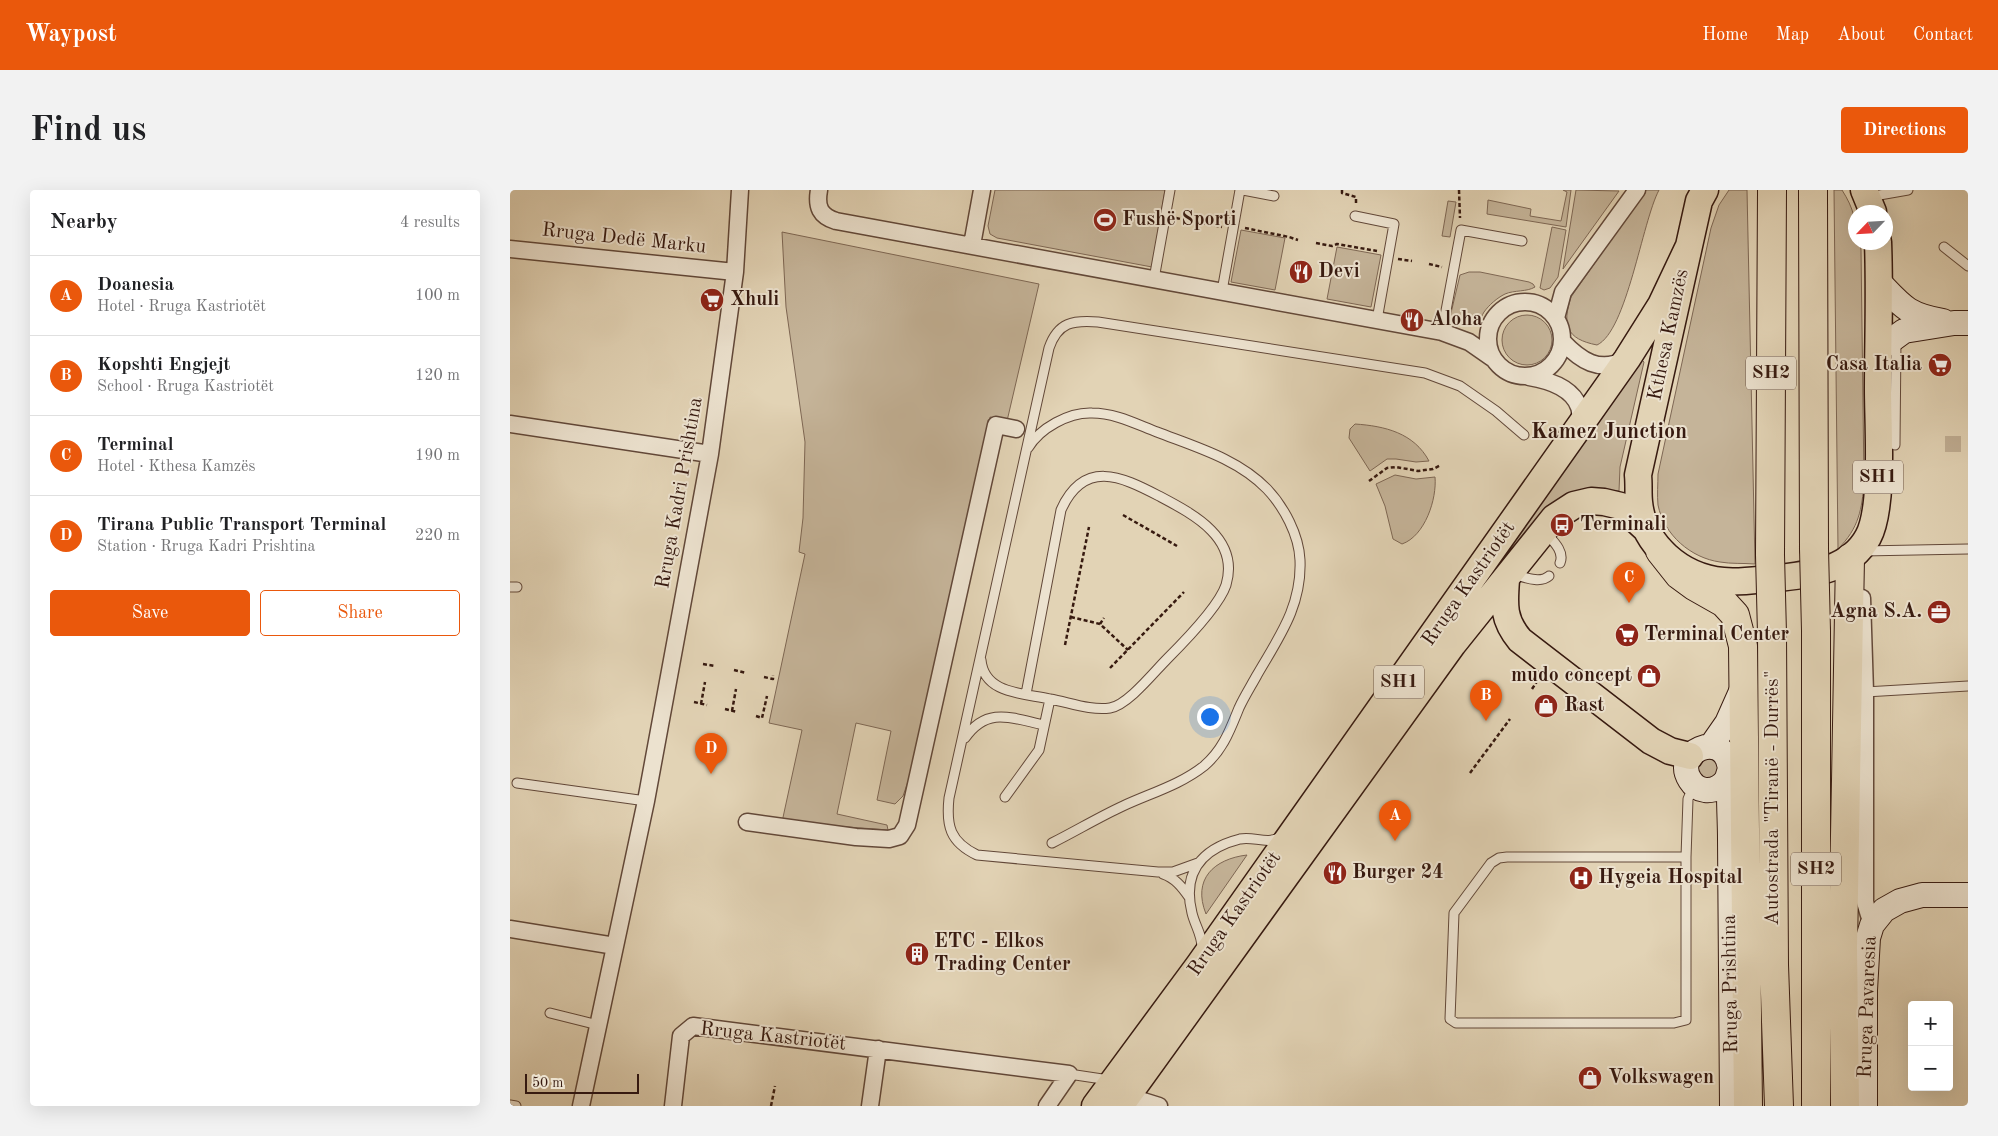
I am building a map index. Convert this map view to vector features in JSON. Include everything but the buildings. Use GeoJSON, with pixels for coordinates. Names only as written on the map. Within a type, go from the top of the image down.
{"type":"FeatureCollection","features":[{"type":"Feature","properties":{"kind":"highway","name":"Autostrada \"Tiranë - Durrës\""},"geometry":{"type":"LineString","coordinates":[[1772,190],[1770,555],[1774,966],[1778,1106]]}},
{"type":"Feature","properties":{"kind":"highway","name":"SH2"},"geometry":{"type":"LineString","coordinates":[[1813,190],[1816,631],[1816,1106]]}},
{"type":"Feature","properties":{"kind":"highway"},"geometry":{"type":"LineString","coordinates":[[1654,541],[1679,574],[1694,586],[1724,603],[1735,615],[1743,646],[1748,1106]]}},
{"type":"Feature","properties":{"kind":"highway"},"geometry":{"type":"LineString","coordinates":[[1844,1106],[1843,947],[1854,555]]}},
{"type":"Feature","properties":{"kind":"main road","name":"Kthesa Kamzës"},"geometry":{"type":"LineString","coordinates":[[1654,541],[1639,503],[1638,475],[1688,248],[1702,194]]}},
{"type":"Feature","properties":{"kind":"main road","name":"Rruga Kastriotët"},"geometry":{"type":"LineString","coordinates":[[1120,1094],[1199,965],[1627,359],[1661,305],[1688,248]]}},
{"type":"Feature","properties":{"kind":"main road","name":"SH1"},"geometry":{"type":"LineString","coordinates":[[1654,541],[1678,566],[1708,579],[1724,581],[1744,581],[1817,573],[1840,564],[1854,555],[1869,535],[1878,488],[1887,343],[1878,281],[1878,250]]}},
{"type":"Feature","properties":{"kind":"main road"},"geometry":{"type":"LineString","coordinates":[[1878,281],[1909,311],[1928,318],[1961,323]]}},
{"type":"Feature","properties":{"kind":"main road"},"geometry":{"type":"LineString","coordinates":[[1887,343],[1904,330],[1961,323]]}},
{"type":"Feature","properties":{"kind":"main road","name":"Rruga Kastriotët"},"geometry":{"type":"LineString","coordinates":[[1095,1106],[1120,1094],[1453,644],[1554,518],[1574,505],[1592,501],[1621,506],[1654,541]]}},
{"type":"Feature","properties":{"kind":"main road"},"geometry":{"type":"LineString","coordinates":[[1508,577],[1504,610],[1512,631],[1520,640],[1651,741],[1670,751],[1700,751],[1728,722],[1744,685]]}},
{"type":"Feature","properties":{"kind":"main road","name":"Rruga Prishtina"},"geometry":{"type":"LineString","coordinates":[[1730,832],[1700,787],[1687,772],[1687,762],[1700,751],[1721,751],[1727,757],[1730,768],[1727,779],[1730,832],[1732,1106]]}},
{"type":"Feature","properties":{"kind":"main road"},"geometry":{"type":"LineString","coordinates":[[1700,787],[1717,788],[1727,779]]}},
{"type":"Feature","properties":{"kind":"main road","name":"Rruga Pavaresia"},"geometry":{"type":"LineString","coordinates":[[1865,1106],[1865,990],[1867,947],[1872,925],[1884,910],[1900,901],[1922,895],[1968,895]]}},
{"type":"Feature","properties":{"kind":"street","name":"Rruga Kadri Prishtina"},"geometry":{"type":"LineString","coordinates":[[581,1106],[646,801],[710,454],[734,272],[740,190]]}},
{"type":"Feature","properties":{"kind":"street"},"geometry":{"type":"LineString","coordinates":[[819,190],[818,206],[822,213],[836,222],[1154,278],[1447,333],[1469,342],[1492,358],[1508,373],[1550,381],[1570,395],[1579,407],[1580,427]]}},
{"type":"Feature","properties":{"kind":"street"},"geometry":{"type":"LineString","coordinates":[[972,245],[982,190]]}},
{"type":"Feature","properties":{"kind":"street"},"geometry":{"type":"LineString","coordinates":[[1556,318],[1563,292],[1637,190]]}},
{"type":"Feature","properties":{"kind":"street","name":"Rruga Dedë Marku"},"geometry":{"type":"LineString","coordinates":[[510,249],[734,272]]}},
{"type":"Feature","properties":{"kind":"street"},"geometry":{"type":"LineString","coordinates":[[1447,333],[1476,329],[1493,320],[1508,306],[1563,292]]}},
{"type":"Feature","properties":{"kind":"street"},"geometry":{"type":"LineString","coordinates":[[1529,302],[1549,310],[1556,318],[1561,329],[1562,341],[1561,352],[1556,361],[1540,374],[1529,377]]}},
{"type":"Feature","properties":{"kind":"street"},"geometry":{"type":"LineString","coordinates":[[1492,358],[1488,345],[1488,332],[1493,320]]}},
{"type":"Feature","properties":{"kind":"street"},"geometry":{"type":"LineString","coordinates":[[1562,341],[1573,352],[1591,364],[1603,367],[1615,365],[1627,359]]}},
{"type":"Feature","properties":{"kind":"street"},"geometry":{"type":"LineString","coordinates":[[510,424],[710,454]]}},
{"type":"Feature","properties":{"kind":"street"},"geometry":{"type":"LineString","coordinates":[[747,822],[856,837],[889,839],[900,836],[907,825],[996,425],[1016,428]]}},
{"type":"Feature","properties":{"kind":"street"},"geometry":{"type":"LineString","coordinates":[[1854,555],[1862,584],[1865,692],[1865,902],[1872,925]]}},
{"type":"Feature","properties":{"kind":"street"},"geometry":{"type":"LineString","coordinates":[[510,929],[615,946]]}},
{"type":"Feature","properties":{"kind":"street","name":"Rruga Kastriotët"},"geometry":{"type":"LineString","coordinates":[[673,1106],[681,1036],[692,1026],[1069,1074]]}},
{"type":"Feature","properties":{"kind":"street"},"geometry":{"type":"LineString","coordinates":[[870,1106],[878,1049]]}},
{"type":"Feature","properties":{"kind":"street"},"geometry":{"type":"LineString","coordinates":[[1047,1106],[1069,1074]]}},
{"type":"Feature","properties":{"kind":"street"},"geometry":{"type":"LineString","coordinates":[[1120,1094],[1159,1106]]}},
{"type":"Feature","properties":{"kind":"lane"},"geometry":{"type":"LineString","coordinates":[[1154,278],[1170,190]]}},
{"type":"Feature","properties":{"kind":"lane"},"geometry":{"type":"LineString","coordinates":[[1222,291],[1242,190],[1274,196]]}},
{"type":"Feature","properties":{"kind":"lane"},"geometry":{"type":"LineString","coordinates":[[1868,197],[1892,191],[1908,190]]}},
{"type":"Feature","properties":{"kind":"lane"},"geometry":{"type":"LineString","coordinates":[[1355,216],[1394,224],[1377,320]]}},
{"type":"Feature","properties":{"kind":"lane"},"geometry":{"type":"LineString","coordinates":[[1447,333],[1461,230],[1522,241]]}},
{"type":"Feature","properties":{"kind":"lane"},"geometry":{"type":"LineString","coordinates":[[1944,247],[1968,266]]}},
{"type":"Feature","properties":{"kind":"lane"},"geometry":{"type":"LineString","coordinates":[[1198,863],[1173,872],[1158,872],[977,855],[967,850],[958,842],[951,831],[948,821],[949,798],[980,655],[1054,336],[1062,327],[1072,322],[1084,321],[1424,373],[1460,386],[1496,411],[1524,435]]}},
{"type":"Feature","properties":{"kind":"lane"},"geometry":{"type":"LineString","coordinates":[[1887,343],[1895,445]]}},
{"type":"Feature","properties":{"kind":"lane"},"geometry":{"type":"LineString","coordinates":[[1026,452],[1039,435],[1051,426],[1076,415],[1091,412],[1110,414],[1179,440],[1226,460],[1267,489],[1279,504],[1288,520],[1296,539],[1300,558],[1297,599],[1289,618],[1243,701],[1230,732],[1216,753],[1205,765],[1171,786],[1125,806],[1052,843]]}},
{"type":"Feature","properties":{"kind":"lane"},"geometry":{"type":"LineString","coordinates":[[980,655],[982,669],[986,678],[1002,689],[1026,694],[1050,698],[1099,708],[1112,708],[1134,692],[1178,648],[1225,586],[1228,574],[1228,561],[1224,547],[1205,523],[1193,514],[1131,481],[1116,477],[1102,477],[1078,485],[1067,498],[1061,510],[1026,694]]}},
{"type":"Feature","properties":{"kind":"lane"},"geometry":{"type":"LineString","coordinates":[[1544,530],[1561,552],[1562,558],[1560,563]]}},
{"type":"Feature","properties":{"kind":"lane"},"geometry":{"type":"LineString","coordinates":[[1854,555],[1968,549]]}},
{"type":"Feature","properties":{"kind":"lane"},"geometry":{"type":"LineString","coordinates":[[1508,577],[1537,580],[1546,579],[1549,576]]}},
{"type":"Feature","properties":{"kind":"lane"},"geometry":{"type":"LineString","coordinates":[[1865,692],[1968,686]]}},
{"type":"Feature","properties":{"kind":"lane"},"geometry":{"type":"LineString","coordinates":[[1005,797],[1039,750],[1050,698]]}},
{"type":"Feature","properties":{"kind":"lane"},"geometry":{"type":"LineString","coordinates":[[962,742],[977,723],[987,718],[1000,716],[1044,725]]}},
{"type":"Feature","properties":{"kind":"lane"},"geometry":{"type":"LineString","coordinates":[[517,783],[646,801]]}},
{"type":"Feature","properties":{"kind":"lane"},"geometry":{"type":"LineString","coordinates":[[1686,857],[1507,857],[1500,858],[1491,863],[1454,913],[1450,1019],[1456,1023],[1674,1024],[1686,1020],[1688,799],[1700,787]]}},
{"type":"Feature","properties":{"kind":"lane"},"geometry":{"type":"LineString","coordinates":[[1199,965],[1203,948],[1200,933],[1192,915],[1189,897],[1191,879],[1198,863],[1210,851],[1225,843],[1243,838],[1266,842],[1278,839],[1294,829]]}},
{"type":"Feature","properties":{"kind":"lane"},"geometry":{"type":"LineString","coordinates":[[1158,872],[1170,876],[1189,897]]}},
{"type":"Feature","properties":{"kind":"lane"},"geometry":{"type":"LineString","coordinates":[[550,1013],[598,1025]]}},
{"type":"Feature","properties":{"kind":"lane","name":"Rruga Kastriotët"},"geometry":{"type":"LineString","coordinates":[[1069,1074],[1120,1094]]}},
{"type":"Feature","properties":{"kind":"lane"},"geometry":{"type":"LineString","coordinates":[[510,1105],[516,1106]]}},
{"type":"Feature","properties":{"kind":"path"},"geometry":{"type":"LineString","coordinates":[[1342,190],[1342,193],[1356,197],[1355,216]]}},
{"type":"Feature","properties":{"kind":"path"},"geometry":{"type":"LineString","coordinates":[[1459,190],[1461,230]]}},
{"type":"Feature","properties":{"kind":"path"},"geometry":{"type":"LineString","coordinates":[[1202,223],[1233,229],[1241,227],[1298,240]]}},
{"type":"Feature","properties":{"kind":"path"},"geometry":{"type":"LineString","coordinates":[[1316,243],[1332,246],[1337,244],[1382,252],[1388,257],[1412,261]]}},
{"type":"Feature","properties":{"kind":"path"},"geometry":{"type":"LineString","coordinates":[[1369,481],[1387,468],[1396,467],[1418,471],[1433,469],[1441,465]]}},
{"type":"Feature","properties":{"kind":"path"},"geometry":{"type":"LineString","coordinates":[[1123,515],[1177,546]]}},
{"type":"Feature","properties":{"kind":"path"},"geometry":{"type":"LineString","coordinates":[[1065,645],[1089,527]]}},
{"type":"Feature","properties":{"kind":"path"},"geometry":{"type":"LineString","coordinates":[[1110,668],[1184,592]]}},
{"type":"Feature","properties":{"kind":"path"},"geometry":{"type":"LineString","coordinates":[[1071,617],[1100,624],[1128,650]]}},
{"type":"Feature","properties":{"kind":"path"},"geometry":{"type":"LineString","coordinates":[[1100,624],[1104,618]]}},
{"type":"Feature","properties":{"kind":"path"},"geometry":{"type":"LineString","coordinates":[[703,664],[711,663],[715,666]]}},
{"type":"Feature","properties":{"kind":"path"},"geometry":{"type":"LineString","coordinates":[[734,670],[742,670],[746,673]]}},
{"type":"Feature","properties":{"kind":"path"},"geometry":{"type":"LineString","coordinates":[[764,677],[773,679],[773,675]]}},
{"type":"Feature","properties":{"kind":"path"},"geometry":{"type":"LineString","coordinates":[[701,704],[705,682]]}},
{"type":"Feature","properties":{"kind":"path"},"geometry":{"type":"LineString","coordinates":[[732,711],[736,689]]}},
{"type":"Feature","properties":{"kind":"path"},"geometry":{"type":"LineString","coordinates":[[756,716],[762,718],[767,696]]}},
{"type":"Feature","properties":{"kind":"path"},"geometry":{"type":"LineString","coordinates":[[694,702],[707,706]]}},
{"type":"Feature","properties":{"kind":"path"},"geometry":{"type":"LineString","coordinates":[[725,709],[737,712]]}},
{"type":"Feature","properties":{"kind":"path"},"geometry":{"type":"LineString","coordinates":[[1470,774],[1510,719]]}},
{"type":"Feature","properties":{"kind":"path"},"geometry":{"type":"LineString","coordinates":[[771,1106],[774,1086]]}},
{"type":"Feature","properties":{"kind":"shaded area"},"geometry":{"type":"Polygon","coordinates":[[[995,190],[1165,190],[1152,267],[997,238],[990,234],[988,226],[995,190]]]}},
{"type":"Feature","properties":{"kind":"shaded area"},"geometry":{"type":"Polygon","coordinates":[[[1563,190],[1571,190],[1566,227],[1487,214],[1488,200],[1531,209],[1530,216],[1561,221],[1567,192],[1563,190]]]}},
{"type":"Feature","properties":{"kind":"shaded area"},"geometry":{"type":"Polygon","coordinates":[[[1576,190],[1619,191],[1563,269],[1576,190]]]}},
{"type":"Feature","properties":{"kind":"shaded area"},"geometry":{"type":"Polygon","coordinates":[[[1646,190],[1659,190],[1617,319],[1608,336],[1597,345],[1579,339],[1573,335],[1567,323],[1571,297],[1646,190]]]}},
{"type":"Feature","properties":{"kind":"shaded area"},"geometry":{"type":"Polygon","coordinates":[[[1729,190],[1747,190],[1755,564],[1709,560],[1689,550],[1680,543],[1666,526],[1658,505],[1658,474],[1711,228],[1719,205],[1729,190]]]}},
{"type":"Feature","properties":{"kind":"shaded area"},"geometry":{"type":"Polygon","coordinates":[[[1834,190],[1842,190],[1850,205],[1848,205],[1848,250],[1861,250],[1864,482],[1862,501],[1855,526],[1838,549],[1834,190]]]}},
{"type":"Feature","properties":{"kind":"shaded area"},"geometry":{"type":"Polygon","coordinates":[[[1448,201],[1456,202],[1450,237],[1442,236],[1448,201]]]}},
{"type":"Feature","properties":{"kind":"shaded area"},"geometry":{"type":"Polygon","coordinates":[[[1552,227],[1566,230],[1558,277],[1550,288],[1544,290],[1540,288],[1552,227]]]}},
{"type":"Feature","properties":{"kind":"shaded area"},"geometry":{"type":"Polygon","coordinates":[[[1241,230],[1285,238],[1275,290],[1231,282],[1241,230]]]}},
{"type":"Feature","properties":{"kind":"shaded area"},"geometry":{"type":"Polygon","coordinates":[[[782,232],[1039,284],[1007,421],[990,417],[911,773],[903,796],[895,804],[877,800],[891,731],[856,723],[837,814],[887,825],[888,830],[782,822],[802,730],[769,723],[805,554],[799,552],[803,518],[805,442],[786,307],[782,232]]]}},
{"type":"Feature","properties":{"kind":"shaded area"},"geometry":{"type":"Polygon","coordinates":[[[1337,247],[1381,255],[1371,307],[1327,299],[1337,247]]]}},
{"type":"Feature","properties":{"kind":"shaded area"},"geometry":{"type":"Polygon","coordinates":[[[1469,272],[1480,272],[1529,282],[1535,287],[1505,294],[1488,307],[1478,322],[1470,325],[1460,325],[1453,321],[1451,313],[1460,275],[1469,272]]]}},
{"type":"Feature","properties":{"kind":"shaded area"},"geometry":{"type":"Polygon","coordinates":[[[1522,315],[1532,315],[1545,322],[1552,335],[1552,345],[1545,358],[1532,365],[1522,365],[1513,361],[1506,354],[1502,345],[1502,335],[1506,326],[1513,319],[1522,315]]]}},
{"type":"Feature","properties":{"kind":"shaded area"},"geometry":{"type":"Polygon","coordinates":[[[1642,360],[1644,362],[1620,467],[1619,491],[1587,490],[1571,493],[1553,502],[1543,510],[1315,810],[1642,360]]]}},
{"type":"Feature","properties":{"kind":"shaded area"},"geometry":{"type":"Polygon","coordinates":[[[1355,424],[1388,429],[1398,433],[1423,451],[1429,461],[1416,462],[1387,459],[1370,471],[1349,438],[1350,429],[1355,424]]]}},
{"type":"Feature","properties":{"kind":"shaded area"},"geometry":{"type":"Polygon","coordinates":[[[1395,475],[1416,479],[1435,477],[1434,496],[1428,516],[1417,533],[1410,540],[1402,544],[1393,539],[1385,506],[1376,484],[1395,475]]]}},
{"type":"Feature","properties":{"kind":"shaded area"},"geometry":{"type":"Polygon","coordinates":[[[1708,759],[1715,762],[1718,769],[1715,776],[1708,779],[1701,776],[1698,769],[1701,762],[1708,759]]]}},
{"type":"Feature","properties":{"kind":"shaded area"},"geometry":{"type":"Polygon","coordinates":[[[1247,855],[1206,914],[1202,902],[1202,891],[1204,881],[1209,873],[1225,861],[1247,855]]]}},
{"type":"Feature","properties":{"kind":"tunnel"},"geometry":{"type":"LineString","coordinates":[[1945,444],[1968,444]]}},
{"type":"Feature","properties":{"kind":"place","name":"Fushë Sporti"},"geometry":{"type":"Point","coordinates":[1105,220]}},
{"type":"Feature","properties":{"kind":"place","name":"Devi"},"geometry":{"type":"Point","coordinates":[1301,272]}},
{"type":"Feature","properties":{"kind":"place","name":"Xhuli"},"geometry":{"type":"Point","coordinates":[712,300]}},
{"type":"Feature","properties":{"kind":"place","name":"Aloha"},"geometry":{"type":"Point","coordinates":[1412,320]}},
{"type":"Feature","properties":{"kind":"place","name":"Casa Italia"},"geometry":{"type":"Point","coordinates":[1940,365]}},
{"type":"Feature","properties":{"kind":"place","name":"Terminali"},"geometry":{"type":"Point","coordinates":[1562,525]}},
{"type":"Feature","properties":{"kind":"place","name":"Terminal"},"geometry":{"type":"Point","coordinates":[1629,603]}},
{"type":"Feature","properties":{"kind":"place","name":"Agna S.A."},"geometry":{"type":"Point","coordinates":[1939,612]}},
{"type":"Feature","properties":{"kind":"place","name":"Terminal Center"},"geometry":{"type":"Point","coordinates":[1627,635]}},
{"type":"Feature","properties":{"kind":"place","name":"mudo concept"},"geometry":{"type":"Point","coordinates":[1649,676]}},
{"type":"Feature","properties":{"kind":"place","name":"Rast"},"geometry":{"type":"Point","coordinates":[1546,706]}},
{"type":"Feature","properties":{"kind":"place","name":"Kopshti Engjejt"},"geometry":{"type":"Point","coordinates":[1486,721]}},
{"type":"Feature","properties":{"kind":"place","name":"Tirana Public Transport Terminal"},"geometry":{"type":"Point","coordinates":[711,774]}},
{"type":"Feature","properties":{"kind":"place","name":"Doanesia"},"geometry":{"type":"Point","coordinates":[1395,841]}},
{"type":"Feature","properties":{"kind":"place","name":"Burger 24"},"geometry":{"type":"Point","coordinates":[1335,873]}},
{"type":"Feature","properties":{"kind":"place","name":"Hygeia Hospital"},"geometry":{"type":"Point","coordinates":[1581,878]}},
{"type":"Feature","properties":{"kind":"place","name":"ETC - Elkos Trading Center"},"geometry":{"type":"Point","coordinates":[917,954]}},
{"type":"Feature","properties":{"kind":"place","name":"Volkswagen"},"geometry":{"type":"Point","coordinates":[1590,1078]}},
{"type":"Feature","properties":{"kind":"district","name":"Kamez Junction"},"geometry":{"type":"Point","coordinates":[1609,432]}}]}
